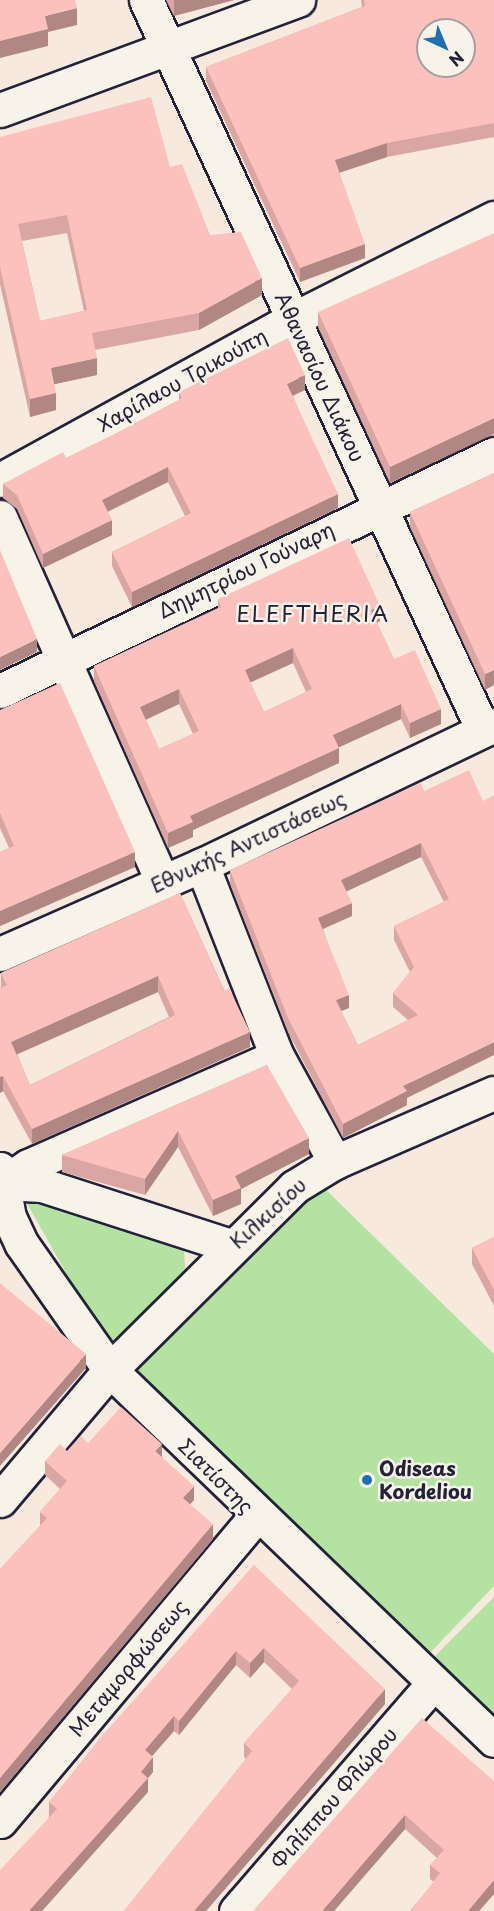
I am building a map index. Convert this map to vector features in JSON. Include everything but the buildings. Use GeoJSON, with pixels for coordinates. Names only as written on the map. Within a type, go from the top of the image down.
{"type":"FeatureCollection","features":[{"type":"Feature","properties":{"kind":"street","name":"Αθανασίου Διάκου"},"geometry":{"type":"LineString","coordinates":[[146,0],[379,504],[490,736]]}},
{"type":"Feature","properties":{"kind":"street"},"geometry":{"type":"LineString","coordinates":[[0,110],[298,0]]}},
{"type":"Feature","properties":{"kind":"street","name":"Χαρίλαου Τρικούπη"},"geometry":{"type":"LineString","coordinates":[[0,480],[293,319],[494,218]]}},
{"type":"Feature","properties":{"kind":"street","name":"Δημητρίου Γούναρη"},"geometry":{"type":"LineString","coordinates":[[0,691],[379,504],[494,453]]}},
{"type":"Feature","properties":{"kind":"street"},"geometry":{"type":"LineString","coordinates":[[0,517],[163,883]]}},
{"type":"Feature","properties":{"kind":"street","name":"Εθνικής Αντιστάσεως"},"geometry":{"type":"LineString","coordinates":[[0,954],[490,736]]}},
{"type":"Feature","properties":{"kind":"street"},"geometry":{"type":"LineString","coordinates":[[202,865],[278,1056],[335,1162]]}},
{"type":"Feature","properties":{"kind":"street"},"geometry":{"type":"LineString","coordinates":[[1,1179],[278,1056]]}},
{"type":"Feature","properties":{"kind":"street","name":"Κιλκισίου"},"geometry":{"type":"LineString","coordinates":[[0,1500],[110,1370],[231,1246],[294,1187],[335,1162],[494,1093]]}},
{"type":"Feature","properties":{"kind":"street"},"geometry":{"type":"LineString","coordinates":[[1,1179],[42,1185],[231,1246]]}},
{"type":"Feature","properties":{"kind":"street","name":"Σιατίστης"},"geometry":{"type":"LineString","coordinates":[[1,1179],[21,1243],[110,1370],[256,1516],[432,1685],[494,1740]]}},
{"type":"Feature","properties":{"kind":"street","name":"Μεταμορφώσεως"},"geometry":{"type":"LineString","coordinates":[[0,1821],[256,1516]]}},
{"type":"Feature","properties":{"kind":"street","name":"Φιλίππου Φλώρου"},"geometry":{"type":"LineString","coordinates":[[236,1911],[432,1685]]}},
{"type":"Feature","properties":{"kind":"green space","name":"Odiseas Kordeliou"},"geometry":{"type":"Polygon","coordinates":[[[318,1182],[494,1354],[494,1586],[424,1659],[131,1374],[318,1182]]]}},
{"type":"Feature","properties":{"kind":"green space"},"geometry":{"type":"Polygon","coordinates":[[[25,1200],[171,1238],[184,1247],[185,1269],[109,1349],[25,1200]]]}},
{"type":"Feature","properties":{"kind":"green space"},"geometry":{"type":"Polygon","coordinates":[[[494,1597],[494,1720],[430,1661],[494,1597]]]}},
{"type":"Feature","properties":{"kind":"place","name":"Odiseas Kordeliou"},"geometry":{"type":"Point","coordinates":[367,1480]}},
{"type":"Feature","properties":{"kind":"district","name":"ELEFTHERIA"},"geometry":{"type":"Point","coordinates":[313,613]}}]}
